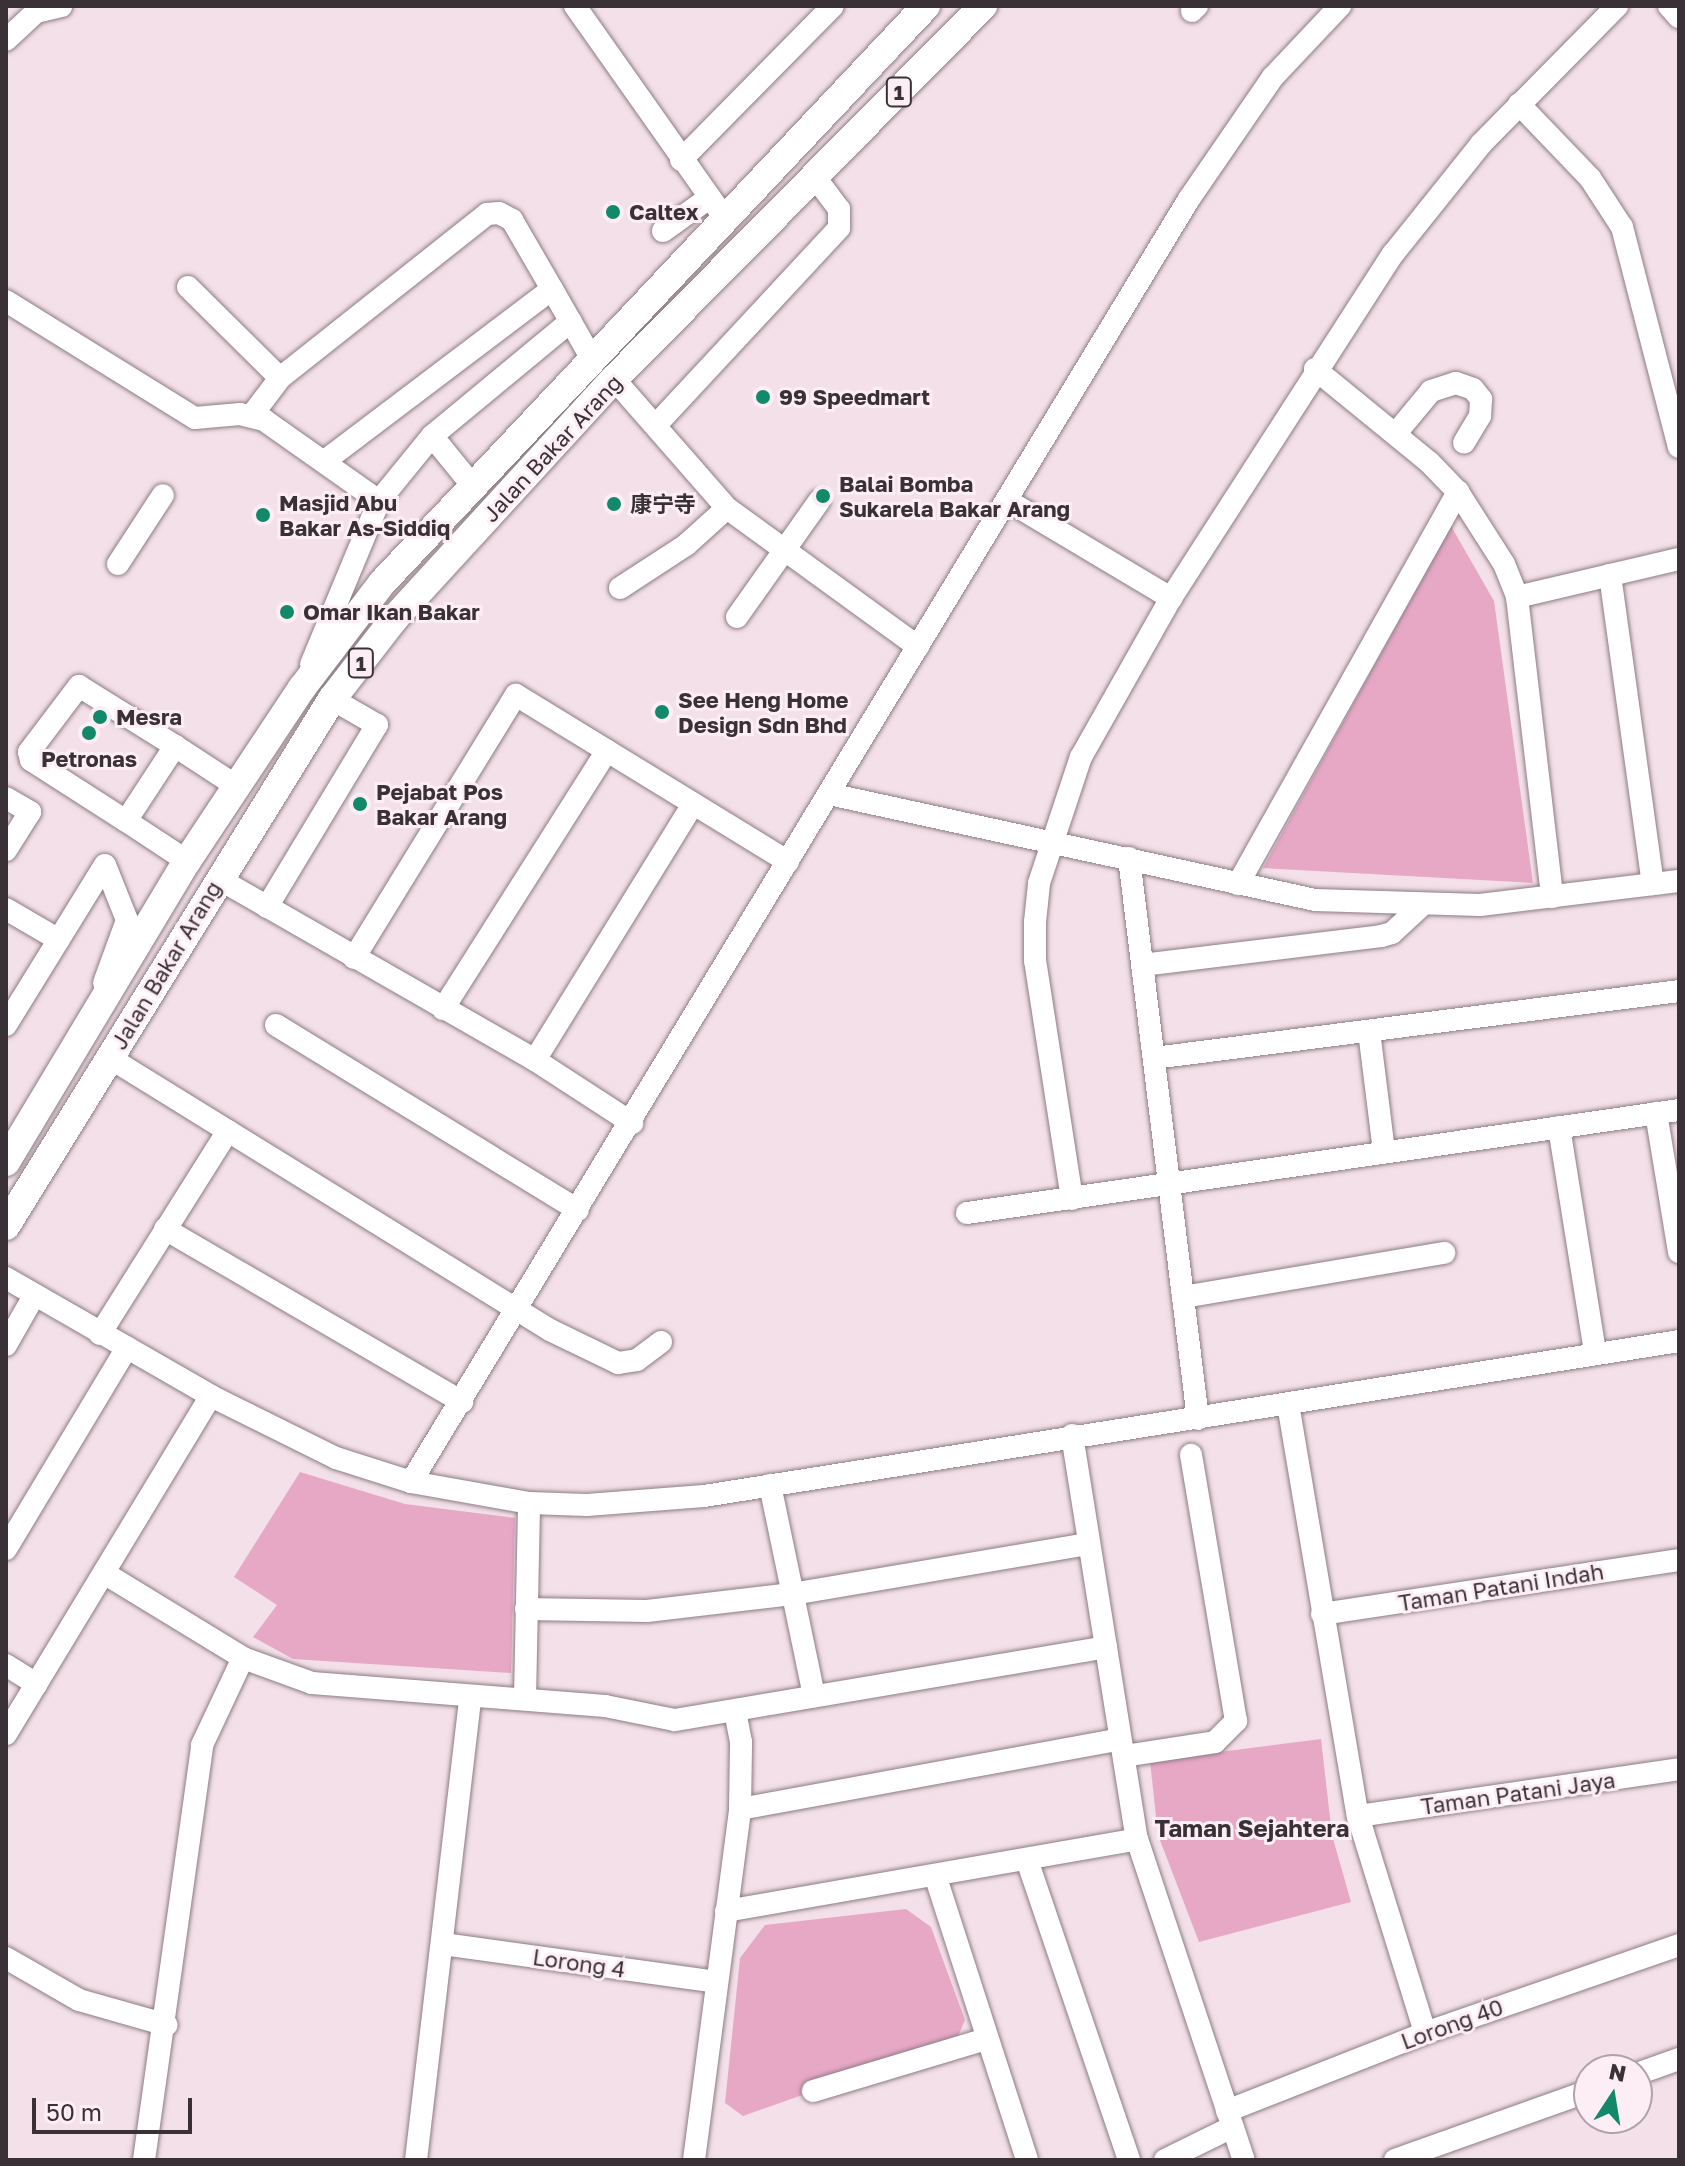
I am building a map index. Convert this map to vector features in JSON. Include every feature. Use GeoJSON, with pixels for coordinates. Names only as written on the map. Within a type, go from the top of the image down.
{"type":"FeatureCollection","features":[{"type":"Feature","properties":{"kind":"main road","name":"Jalan Bakar Arang"},"geometry":{"type":"LineString","coordinates":[[7,1157],[96,1005],[187,861],[302,688],[382,583],[593,361],[716,207],[926,6]]}},
{"type":"Feature","properties":{"kind":"main road","name":"Jalan Bakar Arang"},"geometry":{"type":"LineString","coordinates":[[6,1226],[332,699],[394,619],[614,379],[983,6]]}},
{"type":"Feature","properties":{"kind":"street"},"geometry":{"type":"LineString","coordinates":[[6,40],[36,12],[61,6]]}},
{"type":"Feature","properties":{"kind":"street"},"geometry":{"type":"LineString","coordinates":[[575,6],[716,207],[663,231]]}},
{"type":"Feature","properties":{"kind":"street"},"geometry":{"type":"LineString","coordinates":[[681,160],[833,6]]}},
{"type":"Feature","properties":{"kind":"street"},"geometry":{"type":"LineString","coordinates":[[411,1482],[1234,130],[1273,77],[1340,6]]}},
{"type":"Feature","properties":{"kind":"street"},"geometry":{"type":"LineString","coordinates":[[1072,1199],[1035,961],[1039,883],[1081,757],[1171,598],[1315,369],[1420,219],[1519,104],[1617,6]]}},
{"type":"Feature","properties":{"kind":"street"},"geometry":{"type":"LineString","coordinates":[[1669,6],[1679,17]]}},
{"type":"Feature","properties":{"kind":"street"},"geometry":{"type":"LineString","coordinates":[[1519,104],[1590,178],[1615,213],[1633,260],[1679,447]]}},
{"type":"Feature","properties":{"kind":"street"},"geometry":{"type":"LineString","coordinates":[[656,425],[839,228],[839,209],[815,177]]}},
{"type":"Feature","properties":{"kind":"street"},"geometry":{"type":"LineString","coordinates":[[252,415],[280,378],[492,212],[512,220],[593,361]]}},
{"type":"Feature","properties":{"kind":"street"},"geometry":{"type":"LineString","coordinates":[[188,287],[280,378]]}},
{"type":"Feature","properties":{"kind":"street"},"geometry":{"type":"LineString","coordinates":[[326,460],[552,289]]}},
{"type":"Feature","properties":{"kind":"street"},"geometry":{"type":"LineString","coordinates":[[6,301],[195,418],[252,415],[326,460],[379,501]]}},
{"type":"Feature","properties":{"kind":"street"},"geometry":{"type":"LineString","coordinates":[[302,688],[379,501],[432,436],[571,321]]}},
{"type":"Feature","properties":{"kind":"street"},"geometry":{"type":"LineString","coordinates":[[1656,352],[1679,346]]}},
{"type":"Feature","properties":{"kind":"street"},"geometry":{"type":"LineString","coordinates":[[1315,369],[1397,432],[1458,492],[1498,553],[1517,597],[1552,897]]}},
{"type":"Feature","properties":{"kind":"street"},"geometry":{"type":"LineString","coordinates":[[614,379],[727,508],[918,647]]}},
{"type":"Feature","properties":{"kind":"street"},"geometry":{"type":"LineString","coordinates":[[1397,432],[1431,391],[1456,383],[1473,389],[1481,399],[1480,416],[1464,443]]}},
{"type":"Feature","properties":{"kind":"street"},"geometry":{"type":"LineString","coordinates":[[432,436],[472,485]]}},
{"type":"Feature","properties":{"kind":"street"},"geometry":{"type":"LineString","coordinates":[[1238,884],[1458,492]]}},
{"type":"Feature","properties":{"kind":"street"},"geometry":{"type":"LineString","coordinates":[[118,564],[163,495]]}},
{"type":"Feature","properties":{"kind":"street"},"geometry":{"type":"LineString","coordinates":[[737,617],[781,549],[819,501]]}},
{"type":"Feature","properties":{"kind":"street"},"geometry":{"type":"LineString","coordinates":[[1008,501],[1171,598]]}},
{"type":"Feature","properties":{"kind":"street"},"geometry":{"type":"LineString","coordinates":[[620,588],[686,545],[727,508]]}},
{"type":"Feature","properties":{"kind":"street"},"geometry":{"type":"LineString","coordinates":[[1517,597],[1679,559]]}},
{"type":"Feature","properties":{"kind":"street"},"geometry":{"type":"LineString","coordinates":[[1610,575],[1653,884]]}},
{"type":"Feature","properties":{"kind":"street"},"geometry":{"type":"LineString","coordinates":[[187,861],[31,760],[29,752],[79,686],[238,787]]}},
{"type":"Feature","properties":{"kind":"street"},"geometry":{"type":"LineString","coordinates":[[354,958],[516,695],[788,862]]}},
{"type":"Feature","properties":{"kind":"street"},"geometry":{"type":"LineString","coordinates":[[267,907],[377,725],[332,699]]}},
{"type":"Feature","properties":{"kind":"street"},"geometry":{"type":"LineString","coordinates":[[126,821],[175,746]]}},
{"type":"Feature","properties":{"kind":"street"},"geometry":{"type":"LineString","coordinates":[[443,1009],[607,751]]}},
{"type":"Feature","properties":{"kind":"street"},"geometry":{"type":"LineString","coordinates":[[829,794],[1315,900],[1420,907],[1552,897],[1679,881]]}},
{"type":"Feature","properties":{"kind":"street"},"geometry":{"type":"LineString","coordinates":[[6,798],[30,812],[6,850]]}},
{"type":"Feature","properties":{"kind":"street"},"geometry":{"type":"LineString","coordinates":[[535,1060],[693,804]]}},
{"type":"Feature","properties":{"kind":"street"},"geometry":{"type":"LineString","coordinates":[[1129,858],[1198,1419]]}},
{"type":"Feature","properties":{"kind":"street"},"geometry":{"type":"LineString","coordinates":[[6,1025],[105,865],[127,920],[96,1005]]}},
{"type":"Feature","properties":{"kind":"street"},"geometry":{"type":"LineString","coordinates":[[219,879],[535,1060],[632,1123]]}},
{"type":"Feature","properties":{"kind":"street"},"geometry":{"type":"LineString","coordinates":[[1142,965],[1381,936],[1392,933],[1420,907]]}},
{"type":"Feature","properties":{"kind":"street"},"geometry":{"type":"LineString","coordinates":[[6,909],[59,940]]}},
{"type":"Feature","properties":{"kind":"street"},"geometry":{"type":"LineString","coordinates":[[1154,1058],[1679,991]]}},
{"type":"Feature","properties":{"kind":"street"},"geometry":{"type":"LineString","coordinates":[[276,1025],[578,1210]]}},
{"type":"Feature","properties":{"kind":"street"},"geometry":{"type":"LineString","coordinates":[[1369,1031],[1384,1152]]}},
{"type":"Feature","properties":{"kind":"street"},"geometry":{"type":"LineString","coordinates":[[110,1058],[518,1307],[550,1330],[618,1363],[637,1360],[661,1342]]}},
{"type":"Feature","properties":{"kind":"street"},"geometry":{"type":"LineString","coordinates":[[967,1213],[1679,1110]]}},
{"type":"Feature","properties":{"kind":"street"},"geometry":{"type":"LineString","coordinates":[[1656,1113],[1679,1252]]}},
{"type":"Feature","properties":{"kind":"street"},"geometry":{"type":"LineString","coordinates":[[1559,1127],[1595,1352]]}},
{"type":"Feature","properties":{"kind":"street"},"geometry":{"type":"LineString","coordinates":[[100,1334],[228,1131]]}},
{"type":"Feature","properties":{"kind":"street"},"geometry":{"type":"LineString","coordinates":[[165,1229],[462,1402]]}},
{"type":"Feature","properties":{"kind":"street"},"geometry":{"type":"LineString","coordinates":[[1183,1297],[1444,1253]]}},
{"type":"Feature","properties":{"kind":"street"},"geometry":{"type":"LineString","coordinates":[[6,1278],[211,1396],[336,1458],[411,1482],[529,1503],[640,1503],[770,1485],[1679,1341]]}},
{"type":"Feature","properties":{"kind":"street"},"geometry":{"type":"LineString","coordinates":[[6,1345],[34,1296]]}},
{"type":"Feature","properties":{"kind":"street"},"geometry":{"type":"LineString","coordinates":[[6,1549],[127,1348]]}},
{"type":"Feature","properties":{"kind":"street"},"geometry":{"type":"LineString","coordinates":[[6,1734],[211,1396]]}},
{"type":"Feature","properties":{"kind":"street"},"geometry":{"type":"LineString","coordinates":[[1288,1404],[1358,1816],[1425,2033]]}},
{"type":"Feature","properties":{"kind":"street"},"geometry":{"type":"LineString","coordinates":[[1072,1435],[1137,1839],[1244,2160]]}},
{"type":"Feature","properties":{"kind":"street"},"geometry":{"type":"LineString","coordinates":[[740,1809],[1122,1748],[1215,1742],[1236,1721],[1191,1455]]}},
{"type":"Feature","properties":{"kind":"street"},"geometry":{"type":"LineString","coordinates":[[770,1485],[814,1696]]}},
{"type":"Feature","properties":{"kind":"street"},"geometry":{"type":"LineString","coordinates":[[525,1698],[529,1503]]}},
{"type":"Feature","properties":{"kind":"street"},"geometry":{"type":"LineString","coordinates":[[526,1609],[647,1611],[792,1594],[1088,1544]]}},
{"type":"Feature","properties":{"kind":"street","name":"Taman Patani Indah"},"geometry":{"type":"LineString","coordinates":[[1322,1614],[1679,1560]]}},
{"type":"Feature","properties":{"kind":"street"},"geometry":{"type":"LineString","coordinates":[[104,1573],[243,1658],[312,1683],[470,1698],[525,1698],[675,1720],[1106,1647]]}},
{"type":"Feature","properties":{"kind":"street"},"geometry":{"type":"LineString","coordinates":[[144,2160],[167,2025],[202,1745],[243,1658]]}},
{"type":"Feature","properties":{"kind":"street"},"geometry":{"type":"LineString","coordinates":[[6,1665],[36,1684]]}},
{"type":"Feature","properties":{"kind":"street"},"geometry":{"type":"LineString","coordinates":[[416,2160],[470,1698]]}},
{"type":"Feature","properties":{"kind":"street"},"geometry":{"type":"LineString","coordinates":[[694,2160],[740,1809],[742,1773],[735,1711]]}},
{"type":"Feature","properties":{"kind":"street","name":"Taman Patani Jaya"},"geometry":{"type":"LineString","coordinates":[[1358,1816],[1679,1769]]}},
{"type":"Feature","properties":{"kind":"street"},"geometry":{"type":"LineString","coordinates":[[726,1911],[936,1878],[1137,1839]]}},
{"type":"Feature","properties":{"kind":"street"},"geometry":{"type":"LineString","coordinates":[[1027,1860],[1129,2160]]}},
{"type":"Feature","properties":{"kind":"street"},"geometry":{"type":"LineString","coordinates":[[936,1878],[1027,2160]]}},
{"type":"Feature","properties":{"kind":"street","name":"Lorong 4"},"geometry":{"type":"LineString","coordinates":[[443,1944],[716,1982]]}},
{"type":"Feature","properties":{"kind":"street","name":"Lorong 40"},"geometry":{"type":"LineString","coordinates":[[1165,2160],[1230,2119],[1425,2033],[1679,1945]]}},
{"type":"Feature","properties":{"kind":"street"},"geometry":{"type":"LineString","coordinates":[[6,1958],[79,2000],[167,2025]]}},
{"type":"Feature","properties":{"kind":"street"},"geometry":{"type":"LineString","coordinates":[[813,2091],[986,2039]]}},
{"type":"Feature","properties":{"kind":"street"},"geometry":{"type":"LineString","coordinates":[[1653,2068],[1679,2059]]}},
{"type":"Feature","properties":{"kind":"street"},"geometry":{"type":"LineString","coordinates":[[1395,2160],[1573,2097]]}},
{"type":"Feature","properties":{"kind":"shaded area"},"geometry":{"type":"Polygon","coordinates":[[[1451,526],[1494,601],[1533,883],[1263,868],[1451,526]]]}},
{"type":"Feature","properties":{"kind":"shaded area"},"geometry":{"type":"Polygon","coordinates":[[[300,1472],[405,1504],[515,1518],[511,1673],[293,1659],[253,1637],[277,1605],[234,1577],[300,1472]]]}},
{"type":"Feature","properties":{"kind":"shaded area"},"geometry":{"type":"Polygon","coordinates":[[[1321,1739],[1332,1835],[1351,1902],[1199,1942],[1158,1835],[1150,1761],[1321,1739]]]}},
{"type":"Feature","properties":{"kind":"shaded area"},"geometry":{"type":"Polygon","coordinates":[[[906,1909],[931,1927],[965,2020],[956,2041],[743,2116],[725,2103],[740,1958],[765,1925],[906,1909]]]}},
{"type":"Feature","properties":{"kind":"place","name":"Caltex"},"geometry":{"type":"Point","coordinates":[613,212]}},
{"type":"Feature","properties":{"kind":"place","name":"99 Speedmart"},"geometry":{"type":"Point","coordinates":[763,397]}},
{"type":"Feature","properties":{"kind":"place","name":"Balai Bomba Sukarela Bakar Arang"},"geometry":{"type":"Point","coordinates":[823,496]}},
{"type":"Feature","properties":{"kind":"place","name":"康宁寺"},"geometry":{"type":"Point","coordinates":[614,504]}},
{"type":"Feature","properties":{"kind":"place","name":"Masjid Abu Bakar As-Siddiq"},"geometry":{"type":"Point","coordinates":[263,515]}},
{"type":"Feature","properties":{"kind":"place","name":"Omar Ikan Bakar"},"geometry":{"type":"Point","coordinates":[287,612]}},
{"type":"Feature","properties":{"kind":"place","name":"See Heng Home Design Sdn Bhd"},"geometry":{"type":"Point","coordinates":[662,712]}},
{"type":"Feature","properties":{"kind":"place","name":"Mesra"},"geometry":{"type":"Point","coordinates":[100,717]}},
{"type":"Feature","properties":{"kind":"place","name":"Petronas"},"geometry":{"type":"Point","coordinates":[89,733]}},
{"type":"Feature","properties":{"kind":"place","name":"Pejabat Pos Bakar Arang"},"geometry":{"type":"Point","coordinates":[360,804]}},
{"type":"Feature","properties":{"kind":"district","name":"Taman Sejahtera"},"geometry":{"type":"Point","coordinates":[1252,1828]}}]}
